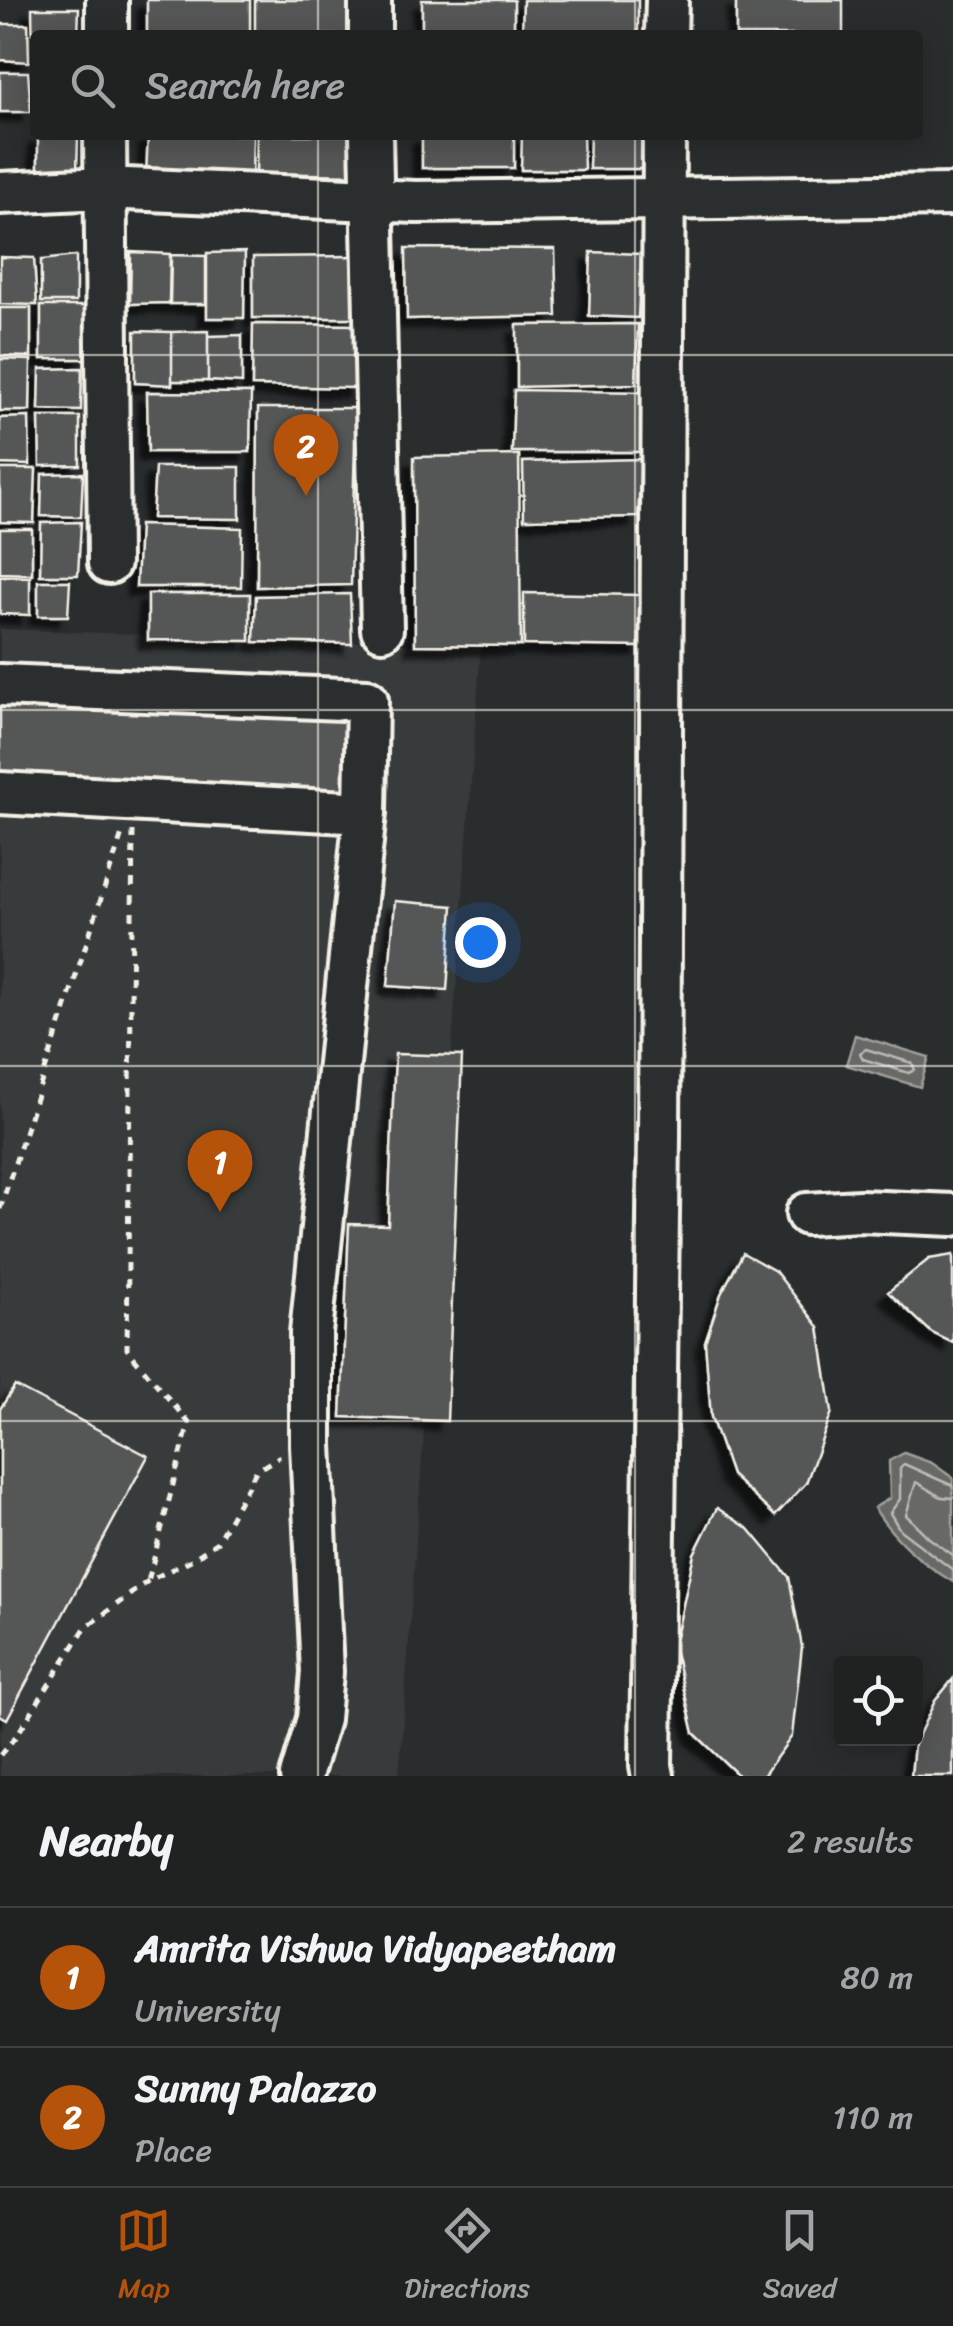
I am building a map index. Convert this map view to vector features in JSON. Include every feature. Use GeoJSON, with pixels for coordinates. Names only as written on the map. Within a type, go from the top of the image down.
{"type":"FeatureCollection","features":[{"type":"Feature","properties":{"kind":"street"},"geometry":{"type":"LineString","coordinates":[[106,30],[107,0]]}},
{"type":"Feature","properties":{"kind":"street"},"geometry":{"type":"LineString","coordinates":[[370,0],[370,30]]}},
{"type":"Feature","properties":{"kind":"street"},"geometry":{"type":"LineString","coordinates":[[666,30],[667,0]]}},
{"type":"Feature","properties":{"kind":"street"},"geometry":{"type":"LineString","coordinates":[[105,140],[109,563]]}},
{"type":"Feature","properties":{"kind":"street"},"geometry":{"type":"LineString","coordinates":[[371,140],[382,630]]}},
{"type":"Feature","properties":{"kind":"street"},"geometry":{"type":"LineString","coordinates":[[654,1776],[651,1766],[664,140]]}},
{"type":"Feature","properties":{"kind":"street"},"geometry":{"type":"LineString","coordinates":[[0,193],[104,188],[372,200],[953,195]]}},
{"type":"Feature","properties":{"kind":"street"},"geometry":{"type":"LineString","coordinates":[[0,685],[367,700],[365,813],[311,1332],[322,1672],[318,1718],[301,1776]]}},
{"type":"Feature","properties":{"kind":"street"},"geometry":{"type":"LineString","coordinates":[[0,793],[365,813]]}},
{"type":"Feature","properties":{"kind":"street"},"geometry":{"type":"LineString","coordinates":[[807,1214],[860,1211],[953,1215]]}},
{"type":"Feature","properties":{"kind":"path"},"geometry":{"type":"LineString","coordinates":[[0,1209],[133,800]]}},
{"type":"Feature","properties":{"kind":"path"},"geometry":{"type":"LineString","coordinates":[[133,800],[127,1349],[189,1424],[148,1581]]}},
{"type":"Feature","properties":{"kind":"path"},"geometry":{"type":"LineString","coordinates":[[0,1754],[17,1735],[85,1628],[148,1581],[217,1542],[256,1471],[277,1457],[312,1446]]}},
{"type":"Feature","properties":{"kind":"shaded area"},"geometry":{"type":"Polygon","coordinates":[[[0,629],[481,647],[399,1776],[0,1776],[0,629]]]}},
{"type":"Feature","properties":{"kind":"water"},"geometry":{"type":"Polygon","coordinates":[[[855,1035],[929,1057],[920,1087],[846,1065],[855,1035]]]}},
{"type":"Feature","properties":{"kind":"water"},"geometry":{"type":"Polygon","coordinates":[[[904,1453],[932,1463],[953,1478],[953,1582],[909,1550],[874,1508],[890,1498],[889,1461],[904,1453]]]}},
{"type":"Feature","properties":{"kind":"building"},"geometry":{"type":"Polygon","coordinates":[[[147,0],[250,0],[250,30],[147,30],[147,0]]]}},
{"type":"Feature","properties":{"kind":"building"},"geometry":{"type":"Polygon","coordinates":[[[255,0],[361,0],[361,30],[255,30],[255,0]]]}},
{"type":"Feature","properties":{"kind":"building"},"geometry":{"type":"Polygon","coordinates":[[[422,0],[514,0],[514,30],[422,30],[422,0]]]}},
{"type":"Feature","properties":{"kind":"building"},"geometry":{"type":"Polygon","coordinates":[[[523,0],[638,0],[638,30],[522,30],[523,0]]]}},
{"type":"Feature","properties":{"kind":"building"},"geometry":{"type":"Polygon","coordinates":[[[736,0],[843,0],[843,30],[736,30],[736,0]]]}},
{"type":"Feature","properties":{"kind":"building"},"geometry":{"type":"Polygon","coordinates":[[[32,8],[79,8],[78,30],[32,30],[32,8]]]}},
{"type":"Feature","properties":{"kind":"building"},"geometry":{"type":"Polygon","coordinates":[[[0,24],[28,24],[29,62],[0,60],[0,24]]]}},
{"type":"Feature","properties":{"kind":"building"},"geometry":{"type":"Polygon","coordinates":[[[0,72],[28,72],[30,112],[0,112],[0,72]]]}},
{"type":"Feature","properties":{"kind":"building"},"geometry":{"type":"Polygon","coordinates":[[[38,140],[78,140],[77,171],[38,170],[38,140]]]}},
{"type":"Feature","properties":{"kind":"building"},"geometry":{"type":"Polygon","coordinates":[[[148,140],[253,140],[252,176],[146,175],[148,140]]]}},
{"type":"Feature","properties":{"kind":"building"},"geometry":{"type":"Polygon","coordinates":[[[257,140],[359,140],[360,175],[256,173],[257,140]]]}},
{"type":"Feature","properties":{"kind":"building"},"geometry":{"type":"Polygon","coordinates":[[[422,140],[514,140],[514,168],[422,168],[422,140]]]}},
{"type":"Feature","properties":{"kind":"building"},"geometry":{"type":"Polygon","coordinates":[[[522,140],[583,140],[584,170],[521,170],[522,140]]]}},
{"type":"Feature","properties":{"kind":"building"},"geometry":{"type":"Polygon","coordinates":[[[590,140],[644,140],[645,169],[589,169],[590,140]]]}},
{"type":"Feature","properties":{"kind":"building"},"geometry":{"type":"Polygon","coordinates":[[[406,248],[555,249],[557,316],[407,319],[406,248]]]}},
{"type":"Feature","properties":{"kind":"building"},"geometry":{"type":"Polygon","coordinates":[[[131,252],[170,254],[169,303],[130,304],[131,252]]]}},
{"type":"Feature","properties":{"kind":"building"},"geometry":{"type":"Polygon","coordinates":[[[245,252],[244,318],[207,318],[207,253],[245,252]]]}},
{"type":"Feature","properties":{"kind":"building"},"geometry":{"type":"Polygon","coordinates":[[[591,252],[641,254],[638,318],[589,316],[591,252]]]}},
{"type":"Feature","properties":{"kind":"building"},"geometry":{"type":"Polygon","coordinates":[[[171,255],[206,256],[206,304],[170,304],[171,255]]]}},
{"type":"Feature","properties":{"kind":"building"},"geometry":{"type":"Polygon","coordinates":[[[76,256],[76,302],[41,302],[41,260],[76,256]]]}},
{"type":"Feature","properties":{"kind":"building"},"geometry":{"type":"Polygon","coordinates":[[[354,256],[352,318],[253,318],[253,257],[354,256]]]}},
{"type":"Feature","properties":{"kind":"building"},"geometry":{"type":"Polygon","coordinates":[[[0,257],[34,258],[37,305],[0,304],[0,257]]]}},
{"type":"Feature","properties":{"kind":"building"},"geometry":{"type":"Polygon","coordinates":[[[41,306],[86,306],[86,359],[41,359],[41,306]]]}},
{"type":"Feature","properties":{"kind":"building"},"geometry":{"type":"Polygon","coordinates":[[[0,308],[31,308],[31,357],[0,356],[0,308]]]}},
{"type":"Feature","properties":{"kind":"building"},"geometry":{"type":"Polygon","coordinates":[[[253,324],[357,325],[357,388],[252,386],[253,324]]]}},
{"type":"Feature","properties":{"kind":"building"},"geometry":{"type":"Polygon","coordinates":[[[638,324],[636,384],[517,387],[517,325],[638,324]]]}},
{"type":"Feature","properties":{"kind":"building"},"geometry":{"type":"Polygon","coordinates":[[[135,331],[172,332],[172,385],[135,383],[135,331]]]}},
{"type":"Feature","properties":{"kind":"building"},"geometry":{"type":"Polygon","coordinates":[[[208,331],[208,381],[172,381],[172,332],[208,331]]]}},
{"type":"Feature","properties":{"kind":"building"},"geometry":{"type":"Polygon","coordinates":[[[242,335],[242,383],[208,381],[208,336],[242,335]]]}},
{"type":"Feature","properties":{"kind":"building"},"geometry":{"type":"Polygon","coordinates":[[[0,359],[31,360],[30,411],[0,411],[0,359]]]}},
{"type":"Feature","properties":{"kind":"building"},"geometry":{"type":"Polygon","coordinates":[[[82,368],[81,411],[39,410],[40,369],[82,368]]]}},
{"type":"Feature","properties":{"kind":"building"},"geometry":{"type":"Polygon","coordinates":[[[514,390],[645,392],[642,452],[512,452],[514,390]]]}},
{"type":"Feature","properties":{"kind":"building"},"geometry":{"type":"Polygon","coordinates":[[[147,392],[251,393],[250,452],[148,452],[147,392]]]}},
{"type":"Feature","properties":{"kind":"building"},"geometry":{"type":"Polygon","coordinates":[[[258,408],[356,408],[351,585],[257,587],[258,408]]]}},
{"type":"Feature","properties":{"kind":"building"},"geometry":{"type":"Polygon","coordinates":[[[29,417],[30,465],[0,464],[0,418],[29,417]]]}},
{"type":"Feature","properties":{"kind":"building"},"geometry":{"type":"Polygon","coordinates":[[[39,417],[80,417],[80,465],[40,466],[39,417]]]}},
{"type":"Feature","properties":{"kind":"building"},"geometry":{"type":"Polygon","coordinates":[[[519,455],[521,646],[415,645],[414,457],[519,455]]]}},
{"type":"Feature","properties":{"kind":"building"},"geometry":{"type":"Polygon","coordinates":[[[641,459],[638,517],[524,519],[523,462],[641,459]]]}},
{"type":"Feature","properties":{"kind":"building"},"geometry":{"type":"Polygon","coordinates":[[[155,467],[240,467],[240,519],[152,518],[155,467]]]}},
{"type":"Feature","properties":{"kind":"building"},"geometry":{"type":"Polygon","coordinates":[[[0,469],[36,469],[34,523],[0,522],[0,469]]]}},
{"type":"Feature","properties":{"kind":"building"},"geometry":{"type":"Polygon","coordinates":[[[83,473],[81,517],[41,516],[42,474],[83,473]]]}},
{"type":"Feature","properties":{"kind":"building"},"geometry":{"type":"Polygon","coordinates":[[[81,522],[78,575],[40,575],[41,523],[81,522]]]}},
{"type":"Feature","properties":{"kind":"building"},"geometry":{"type":"Polygon","coordinates":[[[139,525],[242,528],[241,587],[136,587],[139,525]]]}},
{"type":"Feature","properties":{"kind":"building"},"geometry":{"type":"Polygon","coordinates":[[[0,529],[32,529],[32,574],[0,573],[0,529]]]}},
{"type":"Feature","properties":{"kind":"building"},"geometry":{"type":"Polygon","coordinates":[[[0,576],[30,577],[30,615],[0,614],[0,576]]]}},
{"type":"Feature","properties":{"kind":"building"},"geometry":{"type":"Polygon","coordinates":[[[38,581],[70,581],[68,616],[38,616],[38,581]]]}},
{"type":"Feature","properties":{"kind":"building"},"geometry":{"type":"Polygon","coordinates":[[[524,593],[643,595],[642,647],[524,645],[524,593]]]}},
{"type":"Feature","properties":{"kind":"building"},"geometry":{"type":"Polygon","coordinates":[[[148,594],[250,594],[250,641],[148,640],[148,594]]]}},
{"type":"Feature","properties":{"kind":"building"},"geometry":{"type":"Polygon","coordinates":[[[350,594],[352,644],[254,642],[256,596],[350,594]]]}},
{"type":"Feature","properties":{"kind":"building"},"geometry":{"type":"Polygon","coordinates":[[[0,692],[357,712],[352,808],[0,788],[0,692]]]}},
{"type":"Feature","properties":{"kind":"building"},"geometry":{"type":"Polygon","coordinates":[[[395,901],[453,906],[447,990],[388,986],[395,901]]]}},
{"type":"Feature","properties":{"kind":"building"},"geometry":{"type":"Polygon","coordinates":[[[395,1054],[462,1056],[447,1421],[341,1417],[349,1224],[388,1225],[395,1054]]]}},
{"type":"Feature","properties":{"kind":"building"},"geometry":{"type":"Polygon","coordinates":[[[743,1253],[775,1271],[819,1327],[832,1412],[806,1483],[775,1516],[731,1475],[711,1417],[705,1342],[721,1294],[743,1253]]]}},
{"type":"Feature","properties":{"kind":"building"},"geometry":{"type":"Polygon","coordinates":[[[953,1255],[953,1343],[932,1333],[888,1292],[929,1259],[953,1255]]]}},
{"type":"Feature","properties":{"kind":"building"},"geometry":{"type":"Polygon","coordinates":[[[15,1386],[148,1456],[7,1719],[0,1715],[0,1409],[15,1386]]]}},
{"type":"Feature","properties":{"kind":"building"},"geometry":{"type":"Polygon","coordinates":[[[717,1508],[749,1529],[789,1577],[802,1647],[792,1736],[763,1776],[739,1776],[694,1733],[674,1647],[694,1554],[717,1508]]]}},
{"type":"Feature","properties":{"kind":"building"},"geometry":{"type":"Polygon","coordinates":[[[953,1679],[953,1776],[911,1776],[914,1746],[923,1746],[923,1726],[935,1701],[953,1679]]]}},
{"type":"Feature","properties":{"kind":"place","name":"Sunny Palazzo"},"geometry":{"type":"Point","coordinates":[306,496]}},
{"type":"Feature","properties":{"kind":"place","name":"Amrita Vishwa Vidyapeetham"},"geometry":{"type":"Point","coordinates":[220,1212]}}]}
